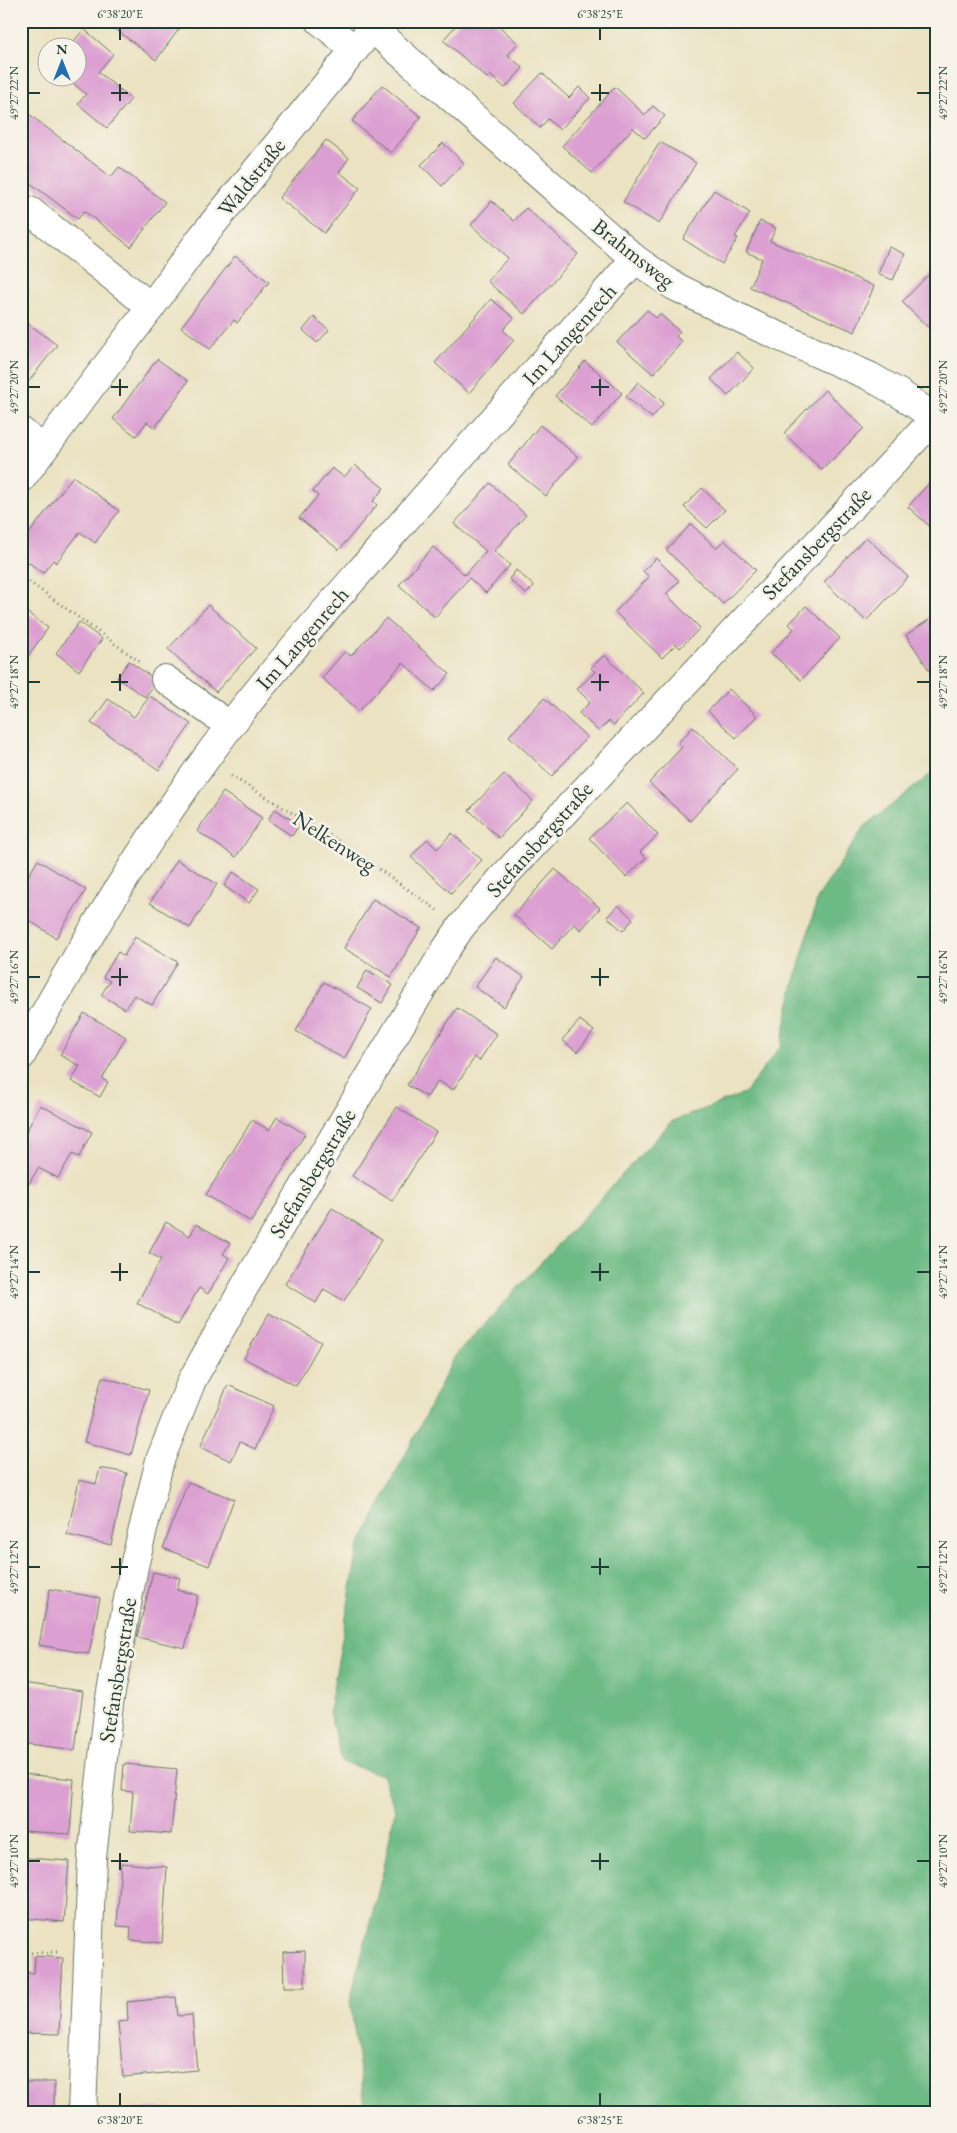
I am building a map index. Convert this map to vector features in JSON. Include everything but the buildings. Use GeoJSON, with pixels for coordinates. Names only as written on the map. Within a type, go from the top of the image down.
{"type":"FeatureCollection","features":[{"type":"Feature","properties":{"kind":"street"},"geometry":{"type":"LineString","coordinates":[[320,21],[354,49]]}},
{"type":"Feature","properties":{"kind":"street","name":"Waldstraße"},"geometry":{"type":"LineString","coordinates":[[21,479],[202,237],[375,25]]}},
{"type":"Feature","properties":{"kind":"street","name":"Brahmsweg"},"geometry":{"type":"LineString","coordinates":[[375,25],[635,259],[674,286],[758,327],[869,376],[902,395],[935,418]]}},
{"type":"Feature","properties":{"kind":"street"},"geometry":{"type":"LineString","coordinates":[[30,211],[151,307]]}},
{"type":"Feature","properties":{"kind":"street","name":"Im Langenrech"},"geometry":{"type":"LineString","coordinates":[[21,1056],[138,857],[205,760],[263,683],[635,259]]}},
{"type":"Feature","properties":{"kind":"street","name":"Stefansbergstraße"},"geometry":{"type":"LineString","coordinates":[[82,2112],[92,1858],[109,1703],[134,1566],[160,1460],[192,1380],[246,1284],[444,952],[461,927],[517,862],[935,418]]}},
{"type":"Feature","properties":{"kind":"street"},"geometry":{"type":"LineString","coordinates":[[21,431],[44,449]]}},
{"type":"Feature","properties":{"kind":"street"},"geometry":{"type":"LineString","coordinates":[[164,679],[230,726]]}},
{"type":"Feature","properties":{"kind":"path"},"geometry":{"type":"LineString","coordinates":[[21,576],[164,679]]}},
{"type":"Feature","properties":{"kind":"path","name":"Nelkenweg"},"geometry":{"type":"LineString","coordinates":[[205,760],[339,842],[461,927]]}},
{"type":"Feature","properties":{"kind":"path"},"geometry":{"type":"LineString","coordinates":[[21,1953],[44,1953]]}},
{"type":"Feature","properties":{"kind":"green space"},"geometry":{"type":"Polygon","coordinates":[[[936,770],[936,2112],[366,2112],[350,2001],[383,1872],[395,1810],[382,1775],[342,1762],[329,1711],[358,1549],[455,1356],[671,1122],[745,1093],[781,1046],[793,988],[818,897],[864,827],[936,770]]]}}]}
